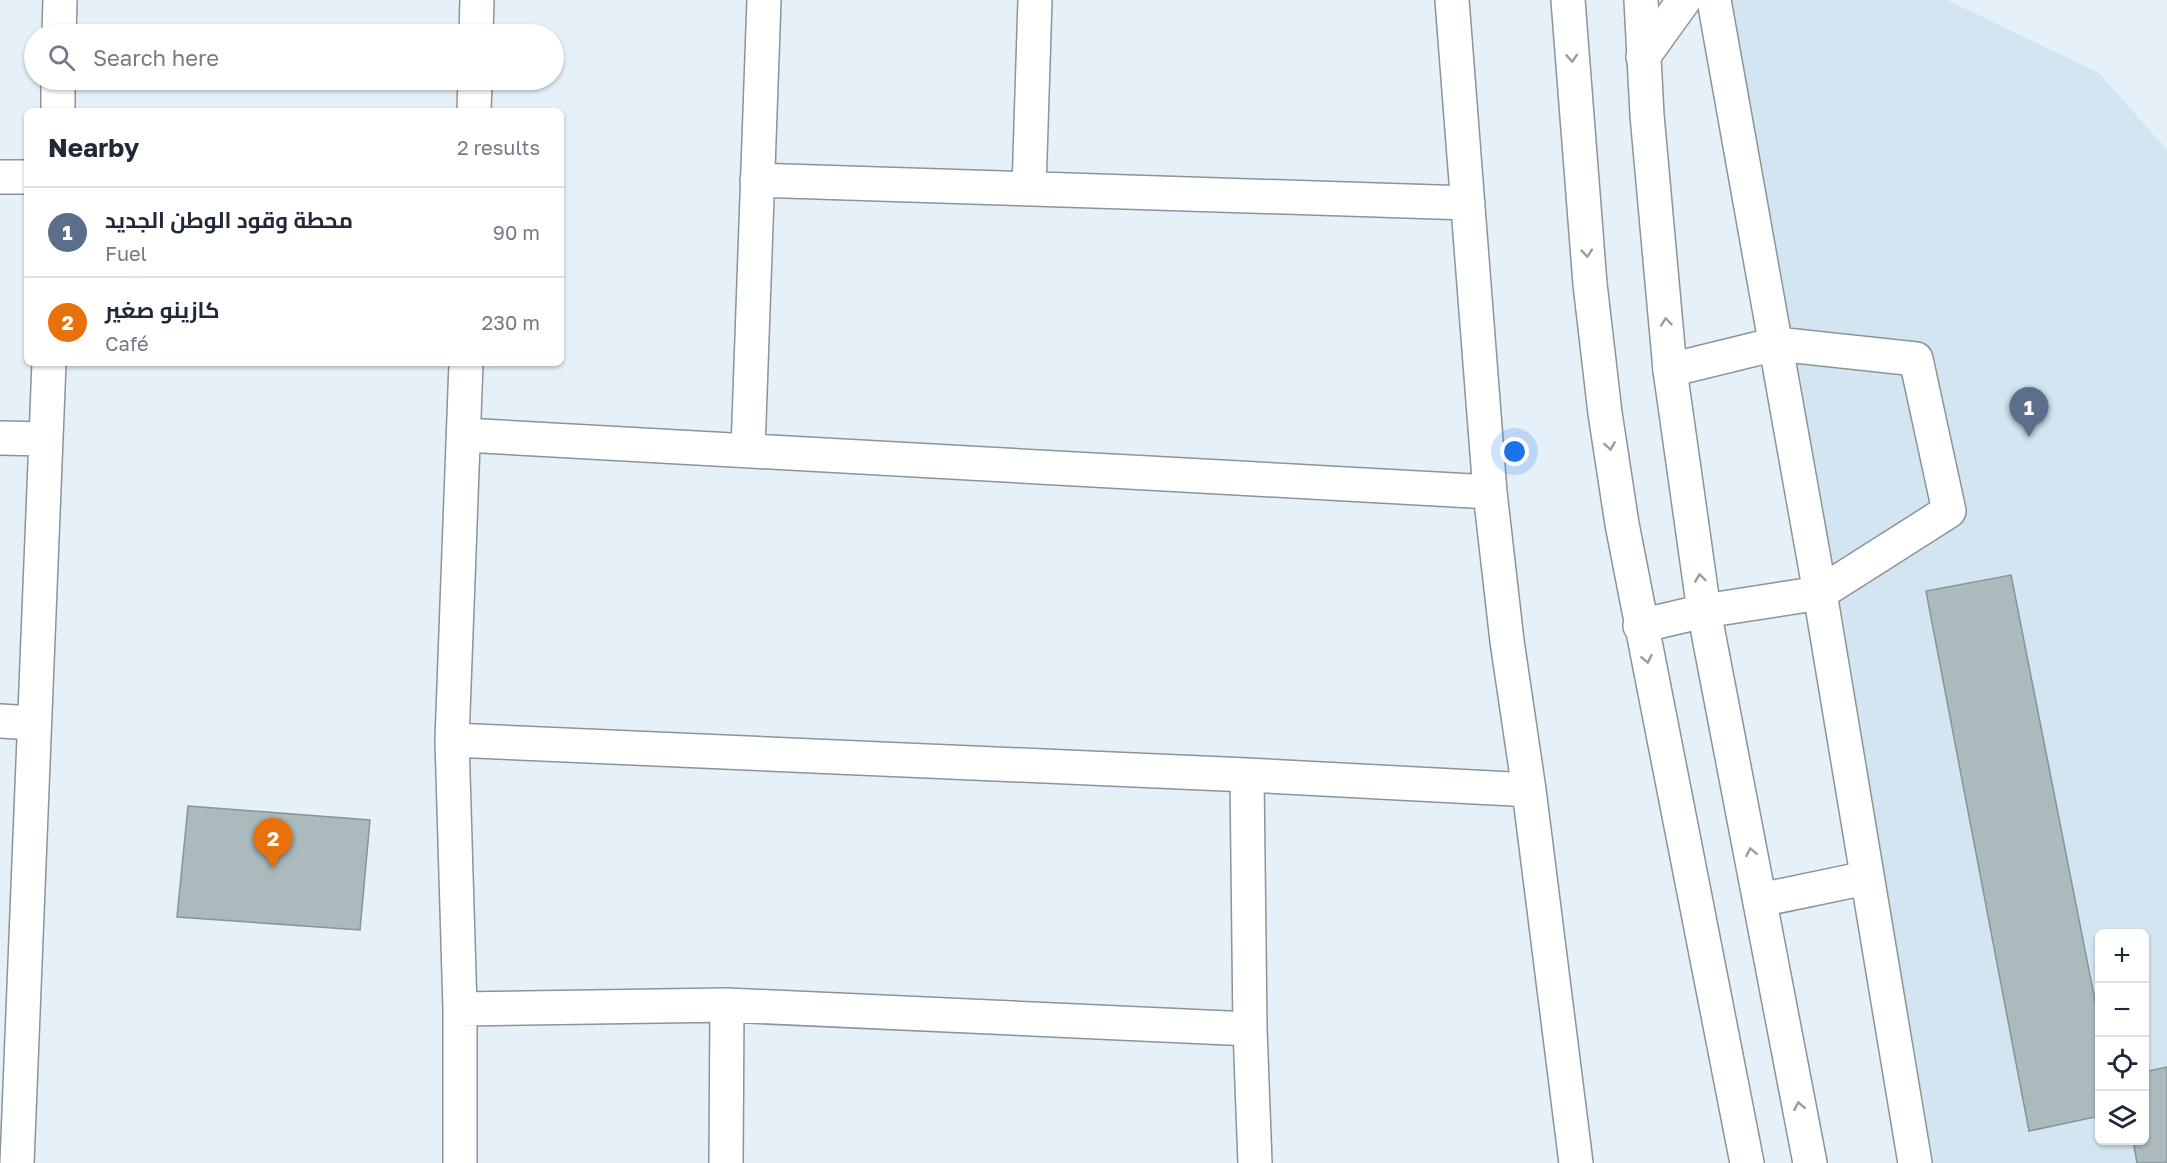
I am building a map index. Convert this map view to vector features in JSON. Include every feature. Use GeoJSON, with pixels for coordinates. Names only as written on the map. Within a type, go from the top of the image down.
{"type":"FeatureCollection","features":[{"type":"Feature","properties":{"kind":"main road"},"geometry":{"type":"LineString","coordinates":[[59,24],[60,0]]}},
{"type":"Feature","properties":{"kind":"main road"},"geometry":{"type":"LineString","coordinates":[[476,24],[477,0]]}},
{"type":"Feature","properties":{"kind":"main road"},"geometry":{"type":"LineString","coordinates":[[748,450],[764,0]]}},
{"type":"Feature","properties":{"kind":"main road"},"geometry":{"type":"LineString","coordinates":[[1029,189],[1035,0]]}},
{"type":"Feature","properties":{"kind":"main road"},"geometry":{"type":"LineString","coordinates":[[1452,0],[1490,492],[1507,641],[1529,790],[1576,1163]]}},
{"type":"Feature","properties":{"kind":"main road"},"geometry":{"type":"LineString","coordinates":[[1568,0],[1579,162],[1605,413],[1622,524],[1640,626],[1748,1163]]}},
{"type":"Feature","properties":{"kind":"main road"},"geometry":{"type":"LineString","coordinates":[[1641,0],[1643,57],[1656,223],[1670,370],[1704,611],[1810,1163]]}},
{"type":"Feature","properties":{"kind":"main road"},"geometry":{"type":"LineString","coordinates":[[1643,57],[1684,0]]}},
{"type":"Feature","properties":{"kind":"main road"},"geometry":{"type":"LineString","coordinates":[[1714,0],[1820,593],[1915,1163]]}},
{"type":"Feature","properties":{"kind":"main road"},"geometry":{"type":"LineString","coordinates":[[58,90],[58,108]]}},
{"type":"Feature","properties":{"kind":"main road"},"geometry":{"type":"LineString","coordinates":[[474,108],[475,90]]}},
{"type":"Feature","properties":{"kind":"main road"},"geometry":{"type":"LineString","coordinates":[[0,177],[24,177]]}},
{"type":"Feature","properties":{"kind":"main road"},"geometry":{"type":"LineString","coordinates":[[757,180],[1468,203]]}},
{"type":"Feature","properties":{"kind":"main road"},"geometry":{"type":"LineString","coordinates":[[1640,626],[1704,611],[1820,593],[1949,511],[1916,359],[1776,344],[1670,370]]}},
{"type":"Feature","properties":{"kind":"main road"},"geometry":{"type":"LineString","coordinates":[[17,1163],[12,1002],[34,723],[49,366]]}},
{"type":"Feature","properties":{"kind":"main road"},"geometry":{"type":"LineString","coordinates":[[460,1163],[460,1009],[452,740],[466,366]]}},
{"type":"Feature","properties":{"kind":"main road"},"geometry":{"type":"LineString","coordinates":[[464,435],[1490,492]]}},
{"type":"Feature","properties":{"kind":"main road"},"geometry":{"type":"LineString","coordinates":[[0,438],[46,439]]}},
{"type":"Feature","properties":{"kind":"main road"},"geometry":{"type":"LineString","coordinates":[[0,721],[34,723]]}},
{"type":"Feature","properties":{"kind":"main road"},"geometry":{"type":"LineString","coordinates":[[452,740],[1247,775],[1529,790]]}},
{"type":"Feature","properties":{"kind":"main road"},"geometry":{"type":"LineString","coordinates":[[1247,775],[1250,1029],[1256,1163]]}},
{"type":"Feature","properties":{"kind":"main road"},"geometry":{"type":"LineString","coordinates":[[1760,900],[1866,878]]}},
{"type":"Feature","properties":{"kind":"main road"},"geometry":{"type":"LineString","coordinates":[[460,1009],[727,1005],[1250,1029]]}},
{"type":"Feature","properties":{"kind":"main road"},"geometry":{"type":"LineString","coordinates":[[726,1163],[727,1005]]}},
{"type":"Feature","properties":{"kind":"shaded area"},"geometry":{"type":"Polygon","coordinates":[[[1728,0],[1947,0],[2099,73],[2167,150],[2167,1163],[1923,1163],[1728,0]]]}},
{"type":"Feature","properties":{"kind":"building"},"geometry":{"type":"Polygon","coordinates":[[[2011,575],[2095,1001],[2095,1117],[2029,1131],[1926,591],[2011,575]]]}},
{"type":"Feature","properties":{"kind":"building"},"geometry":{"type":"Polygon","coordinates":[[[188,806],[370,820],[360,930],[177,917],[188,806]]]}},
{"type":"Feature","properties":{"kind":"building"},"geometry":{"type":"Polygon","coordinates":[[[2167,1067],[2167,1163],[2137,1163],[2134,1145],[2149,1145],[2149,1071],[2167,1067]]]}},
{"type":"Feature","properties":{"kind":"place","name":"محطة وقود الوطن الجديد"},"geometry":{"type":"Point","coordinates":[2029,437]}},
{"type":"Feature","properties":{"kind":"place","name":"كازينو صغير"},"geometry":{"type":"Point","coordinates":[273,868]}}]}
